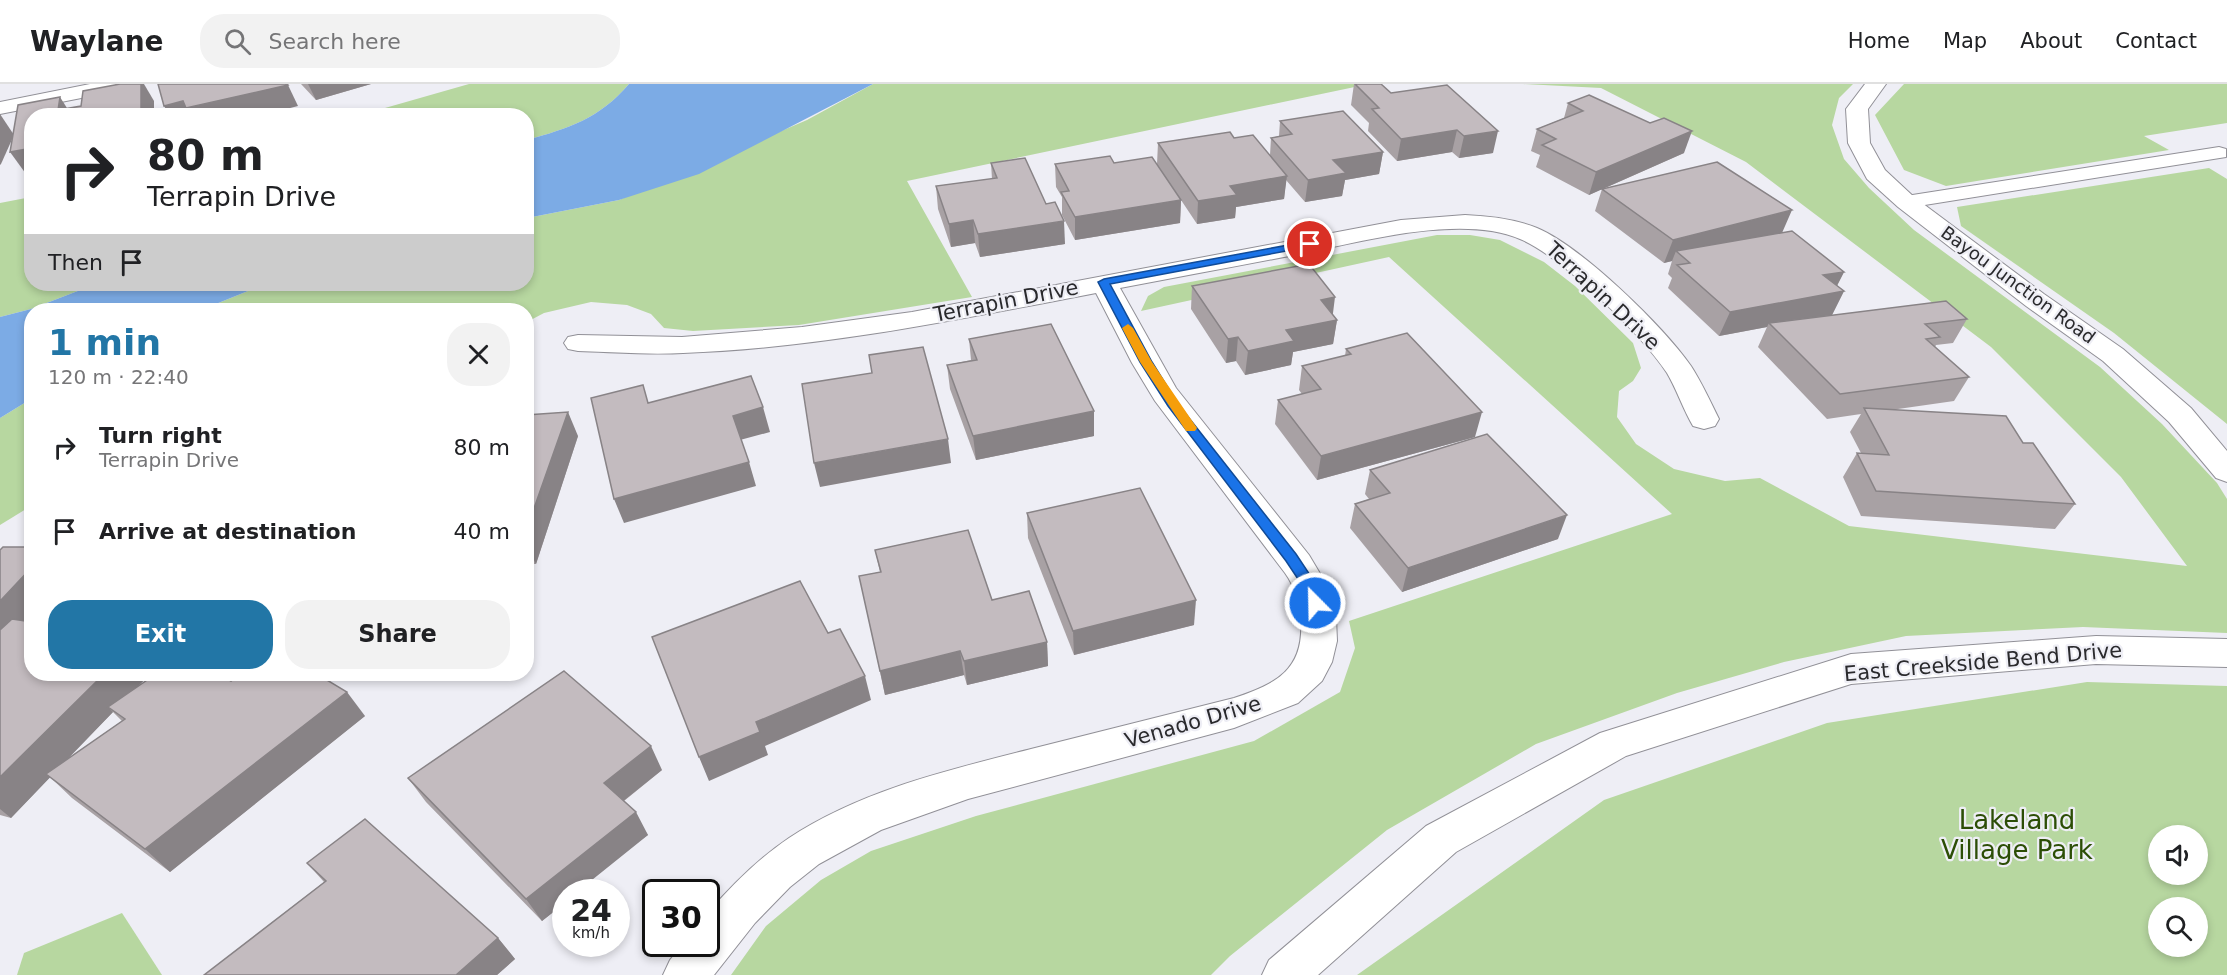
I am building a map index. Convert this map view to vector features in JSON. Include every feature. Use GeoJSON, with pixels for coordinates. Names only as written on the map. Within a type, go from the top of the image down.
{"type":"FeatureCollection","features":[{"type":"Feature","properties":{"kind":"street"},"geometry":{"type":"LineString","coordinates":[[0,108],[122,84]]}},
{"type":"Feature","properties":{"kind":"street","name":"Bayou Junction Road"},"geometry":{"type":"LineString","coordinates":[[1876,84],[1857,109],[1859,143],[1875,174],[1906,202],[2035,300],[2113,355],[2180,415],[2227,471]]}},
{"type":"Feature","properties":{"kind":"street","name":"Terrapin Drive"},"geometry":{"type":"LineString","coordinates":[[578,343],[682,345],[802,335],[912,320],[1104,282],[1443,221],[1465,220],[1530,233],[1569,259],[1648,332],[1679,370],[1704,420]]}},
{"type":"Feature","properties":{"kind":"street","name":"Venado Drive"},"geometry":{"type":"LineString","coordinates":[[686,975],[743,903],[776,872],[807,849],[850,824],[900,803],[967,783],[1234,713],[1267,702],[1291,688],[1309,671],[1319,642],[1318,619],[1311,587],[1291,557],[1174,406],[1146,362],[1104,282]]}},
{"type":"Feature","properties":{"kind":"street","name":"East Creekside Bend Drive"},"geometry":{"type":"LineString","coordinates":[[1285,975],[1441,839],[1614,744],[1851,669],[2096,650],[2227,652]]}},
{"type":"Feature","properties":{"kind":"lane"},"geometry":{"type":"LineString","coordinates":[[1906,202],[2219,153]]}},
{"type":"Feature","properties":{"kind":"green space"},"geometry":{"type":"Polygon","coordinates":[[[469,84],[629,84],[595,114],[570,126],[534,138],[534,108],[385,108],[469,84]]]}},
{"type":"Feature","properties":{"kind":"green space"},"geometry":{"type":"Polygon","coordinates":[[[873,84],[1369,84],[907,181],[972,297],[799,325],[693,331],[664,328],[651,314],[627,305],[591,302],[544,313],[534,318],[534,303],[218,303],[248,291],[534,291],[534,217],[619,200],[807,120],[873,84]]]}},
{"type":"Feature","properties":{"kind":"green space"},"geometry":{"type":"Polygon","coordinates":[[[1523,84],[1853,84],[1839,98],[1832,125],[1844,159],[1869,188],[1914,230],[2100,367],[2162,424],[2217,483],[2227,499],[2227,633],[2083,627],[1906,636],[1784,662],[1677,693],[1536,744],[1387,830],[1230,956],[1211,975],[731,975],[766,926],[821,880],[871,851],[976,816],[1254,741],[1340,692],[1355,648],[1349,621],[1672,514],[1389,257],[1141,311],[1148,296],[1164,287],[1437,235],[1470,235],[1500,240],[1544,262],[1575,286],[1633,343],[1641,368],[1633,381],[1619,391],[1617,417],[1636,444],[1674,469],[1725,481],[1760,478],[1849,526],[2187,566],[2121,477],[1991,347],[1746,162],[1601,88],[1523,84]]]}},
{"type":"Feature","properties":{"kind":"green space"},"geometry":{"type":"Polygon","coordinates":[[[1904,84],[2227,84],[2227,123],[2144,136],[2169,150],[1946,186],[1904,170],[1875,115],[1904,84]]]}},
{"type":"Feature","properties":{"kind":"green space"},"geometry":{"type":"Polygon","coordinates":[[[2209,168],[2227,179],[2227,424],[2114,333],[1961,226],[1957,207],[2209,168]]]}},
{"type":"Feature","properties":{"kind":"green space"},"geometry":{"type":"Polygon","coordinates":[[[24,198],[24,291],[78,291],[47,303],[24,303],[24,311],[0,317],[0,203],[24,198]]]}},
{"type":"Feature","properties":{"kind":"green space"},"geometry":{"type":"Polygon","coordinates":[[[24,403],[24,510],[0,525],[0,418],[24,403]]]}},
{"type":"Feature","properties":{"kind":"green space","name":"Lakeland Village Park"},"geometry":{"type":"Polygon","coordinates":[[[2087,682],[2227,686],[2227,975],[1357,975],[1604,800],[1827,723],[2087,682]]]}},
{"type":"Feature","properties":{"kind":"green space"},"geometry":{"type":"Polygon","coordinates":[[[122,913],[162,975],[17,975],[24,953],[122,913]]]}},
{"type":"Feature","properties":{"kind":"water"},"geometry":{"type":"Polygon","coordinates":[[[629,84],[873,84],[699,174],[619,200],[534,217],[534,138],[582,121],[618,96],[629,84]]]}},
{"type":"Feature","properties":{"kind":"water"},"geometry":{"type":"Polygon","coordinates":[[[78,291],[248,291],[218,303],[47,303],[78,291]]]}},
{"type":"Feature","properties":{"kind":"water"},"geometry":{"type":"Polygon","coordinates":[[[24,311],[24,403],[0,418],[0,317],[24,311]]]}},
{"type":"Feature","properties":{"kind":"building"},"geometry":{"type":"Polygon","coordinates":[[[120,84],[141,84],[141,108],[70,108],[81,106],[83,91],[120,84]]]}},
{"type":"Feature","properties":{"kind":"building"},"geometry":{"type":"Polygon","coordinates":[[[158,84],[288,85],[186,108],[183,101],[164,106],[158,84]]]}},
{"type":"Feature","properties":{"kind":"building"},"geometry":{"type":"Polygon","coordinates":[[[1355,84],[1381,84],[1391,93],[1447,85],[1498,131],[1464,136],[1457,130],[1401,139],[1372,109],[1379,108],[1355,84]]]}},
{"type":"Feature","properties":{"kind":"building"},"geometry":{"type":"Polygon","coordinates":[[[1589,95],[1650,123],[1664,118],[1692,131],[1596,172],[1542,145],[1556,139],[1537,129],[1583,111],[1568,103],[1589,95]]]}},
{"type":"Feature","properties":{"kind":"building"},"geometry":{"type":"Polygon","coordinates":[[[60,97],[58,108],[24,108],[24,149],[10,152],[18,105],[60,97]]]}},
{"type":"Feature","properties":{"kind":"building"},"geometry":{"type":"Polygon","coordinates":[[[1343,111],[1383,152],[1333,160],[1346,173],[1308,180],[1271,138],[1292,134],[1280,121],[1343,111]]]}},
{"type":"Feature","properties":{"kind":"building"},"geometry":{"type":"Polygon","coordinates":[[[1230,132],[1234,138],[1253,135],[1287,176],[1230,186],[1237,195],[1198,201],[1158,143],[1230,132]]]}},
{"type":"Feature","properties":{"kind":"building"},"geometry":{"type":"Polygon","coordinates":[[[1110,156],[1114,163],[1152,157],[1181,200],[1075,217],[1061,192],[1069,191],[1055,164],[1110,156]]]}},
{"type":"Feature","properties":{"kind":"building"},"geometry":{"type":"Polygon","coordinates":[[[1025,158],[1046,204],[1055,202],[1064,221],[978,234],[973,220],[949,224],[936,186],[997,178],[991,163],[1025,158]]]}},
{"type":"Feature","properties":{"kind":"building"},"geometry":{"type":"Polygon","coordinates":[[[1717,162],[1792,210],[1673,240],[1602,189],[1717,162]]]}},
{"type":"Feature","properties":{"kind":"building"},"geometry":{"type":"Polygon","coordinates":[[[1792,231],[1844,272],[1823,275],[1844,291],[1730,312],[1677,265],[1690,263],[1676,251],[1792,231]]]}},
{"type":"Feature","properties":{"kind":"building"},"geometry":{"type":"Polygon","coordinates":[[[1309,264],[1335,297],[1321,300],[1337,320],[1286,330],[1294,341],[1248,351],[1238,337],[1228,339],[1192,286],[1309,264]]]}},
{"type":"Feature","properties":{"kind":"building"},"geometry":{"type":"Polygon","coordinates":[[[1946,301],[1967,319],[1925,324],[1940,337],[1926,339],[1969,377],[1840,394],[1769,323],[1946,301]]]}},
{"type":"Feature","properties":{"kind":"building"},"geometry":{"type":"Polygon","coordinates":[[[1051,324],[1094,411],[973,436],[947,365],[977,360],[969,339],[1051,324]]]}},
{"type":"Feature","properties":{"kind":"building"},"geometry":{"type":"Polygon","coordinates":[[[1407,333],[1482,412],[1321,456],[1278,400],[1321,389],[1302,366],[1351,354],[1346,349],[1407,333]]]}},
{"type":"Feature","properties":{"kind":"building"},"geometry":{"type":"Polygon","coordinates":[[[923,347],[948,439],[814,463],[802,384],[872,373],[869,355],[923,347]]]}},
{"type":"Feature","properties":{"kind":"building"},"geometry":{"type":"Polygon","coordinates":[[[751,376],[763,407],[733,416],[749,462],[614,499],[591,398],[643,385],[648,403],[751,376]]]}},
{"type":"Feature","properties":{"kind":"building"},"geometry":{"type":"Polygon","coordinates":[[[1864,408],[2006,416],[2023,443],[2033,443],[2075,504],[1876,491],[1857,453],[1889,455],[1864,408]]]}},
{"type":"Feature","properties":{"kind":"building"},"geometry":{"type":"Polygon","coordinates":[[[568,412],[534,508],[534,414],[568,412]]]}},
{"type":"Feature","properties":{"kind":"building"},"geometry":{"type":"Polygon","coordinates":[[[1487,434],[1567,515],[1408,568],[1355,504],[1390,493],[1370,470],[1487,434]]]}},
{"type":"Feature","properties":{"kind":"building"},"geometry":{"type":"Polygon","coordinates":[[[1140,488],[1196,600],[1073,631],[1027,513],[1140,488]]]}},
{"type":"Feature","properties":{"kind":"building"},"geometry":{"type":"Polygon","coordinates":[[[968,530],[992,600],[1029,591],[1047,642],[964,661],[960,651],[880,671],[859,576],[881,572],[875,550],[968,530]]]}},
{"type":"Feature","properties":{"kind":"building"},"geometry":{"type":"Polygon","coordinates":[[[3,547],[24,547],[24,576],[0,601],[0,550],[3,547]]]}},
{"type":"Feature","properties":{"kind":"building"},"geometry":{"type":"Polygon","coordinates":[[[800,581],[828,633],[840,629],[865,676],[756,722],[760,732],[699,757],[652,637],[800,581]]]}},
{"type":"Feature","properties":{"kind":"building"},"geometry":{"type":"Polygon","coordinates":[[[12,619],[24,621],[24,681],[97,681],[0,777],[0,630],[12,619]]]}},
{"type":"Feature","properties":{"kind":"building"},"geometry":{"type":"Polygon","coordinates":[[[564,671],[651,746],[604,783],[636,812],[526,899],[408,778],[564,671]]]}},
{"type":"Feature","properties":{"kind":"building"},"geometry":{"type":"Polygon","coordinates":[[[146,681],[329,681],[347,692],[145,849],[46,774],[125,719],[108,707],[146,681]]]}},
{"type":"Feature","properties":{"kind":"building"},"geometry":{"type":"Polygon","coordinates":[[[365,819],[498,938],[456,975],[204,975],[326,881],[307,863],[365,819]]]}},
{"type":"Feature","properties":{"kind":"slow traffic"},"geometry":{"type":"LineString","coordinates":[[1128,328],[1146,362],[1191,428]]}},
{"type":"Feature","properties":{"kind":"route"},"geometry":{"type":"LineString","coordinates":[[1310,244],[1104,282],[1146,362],[1174,406],[1291,557],[1311,587],[1315,603]]}}]}
